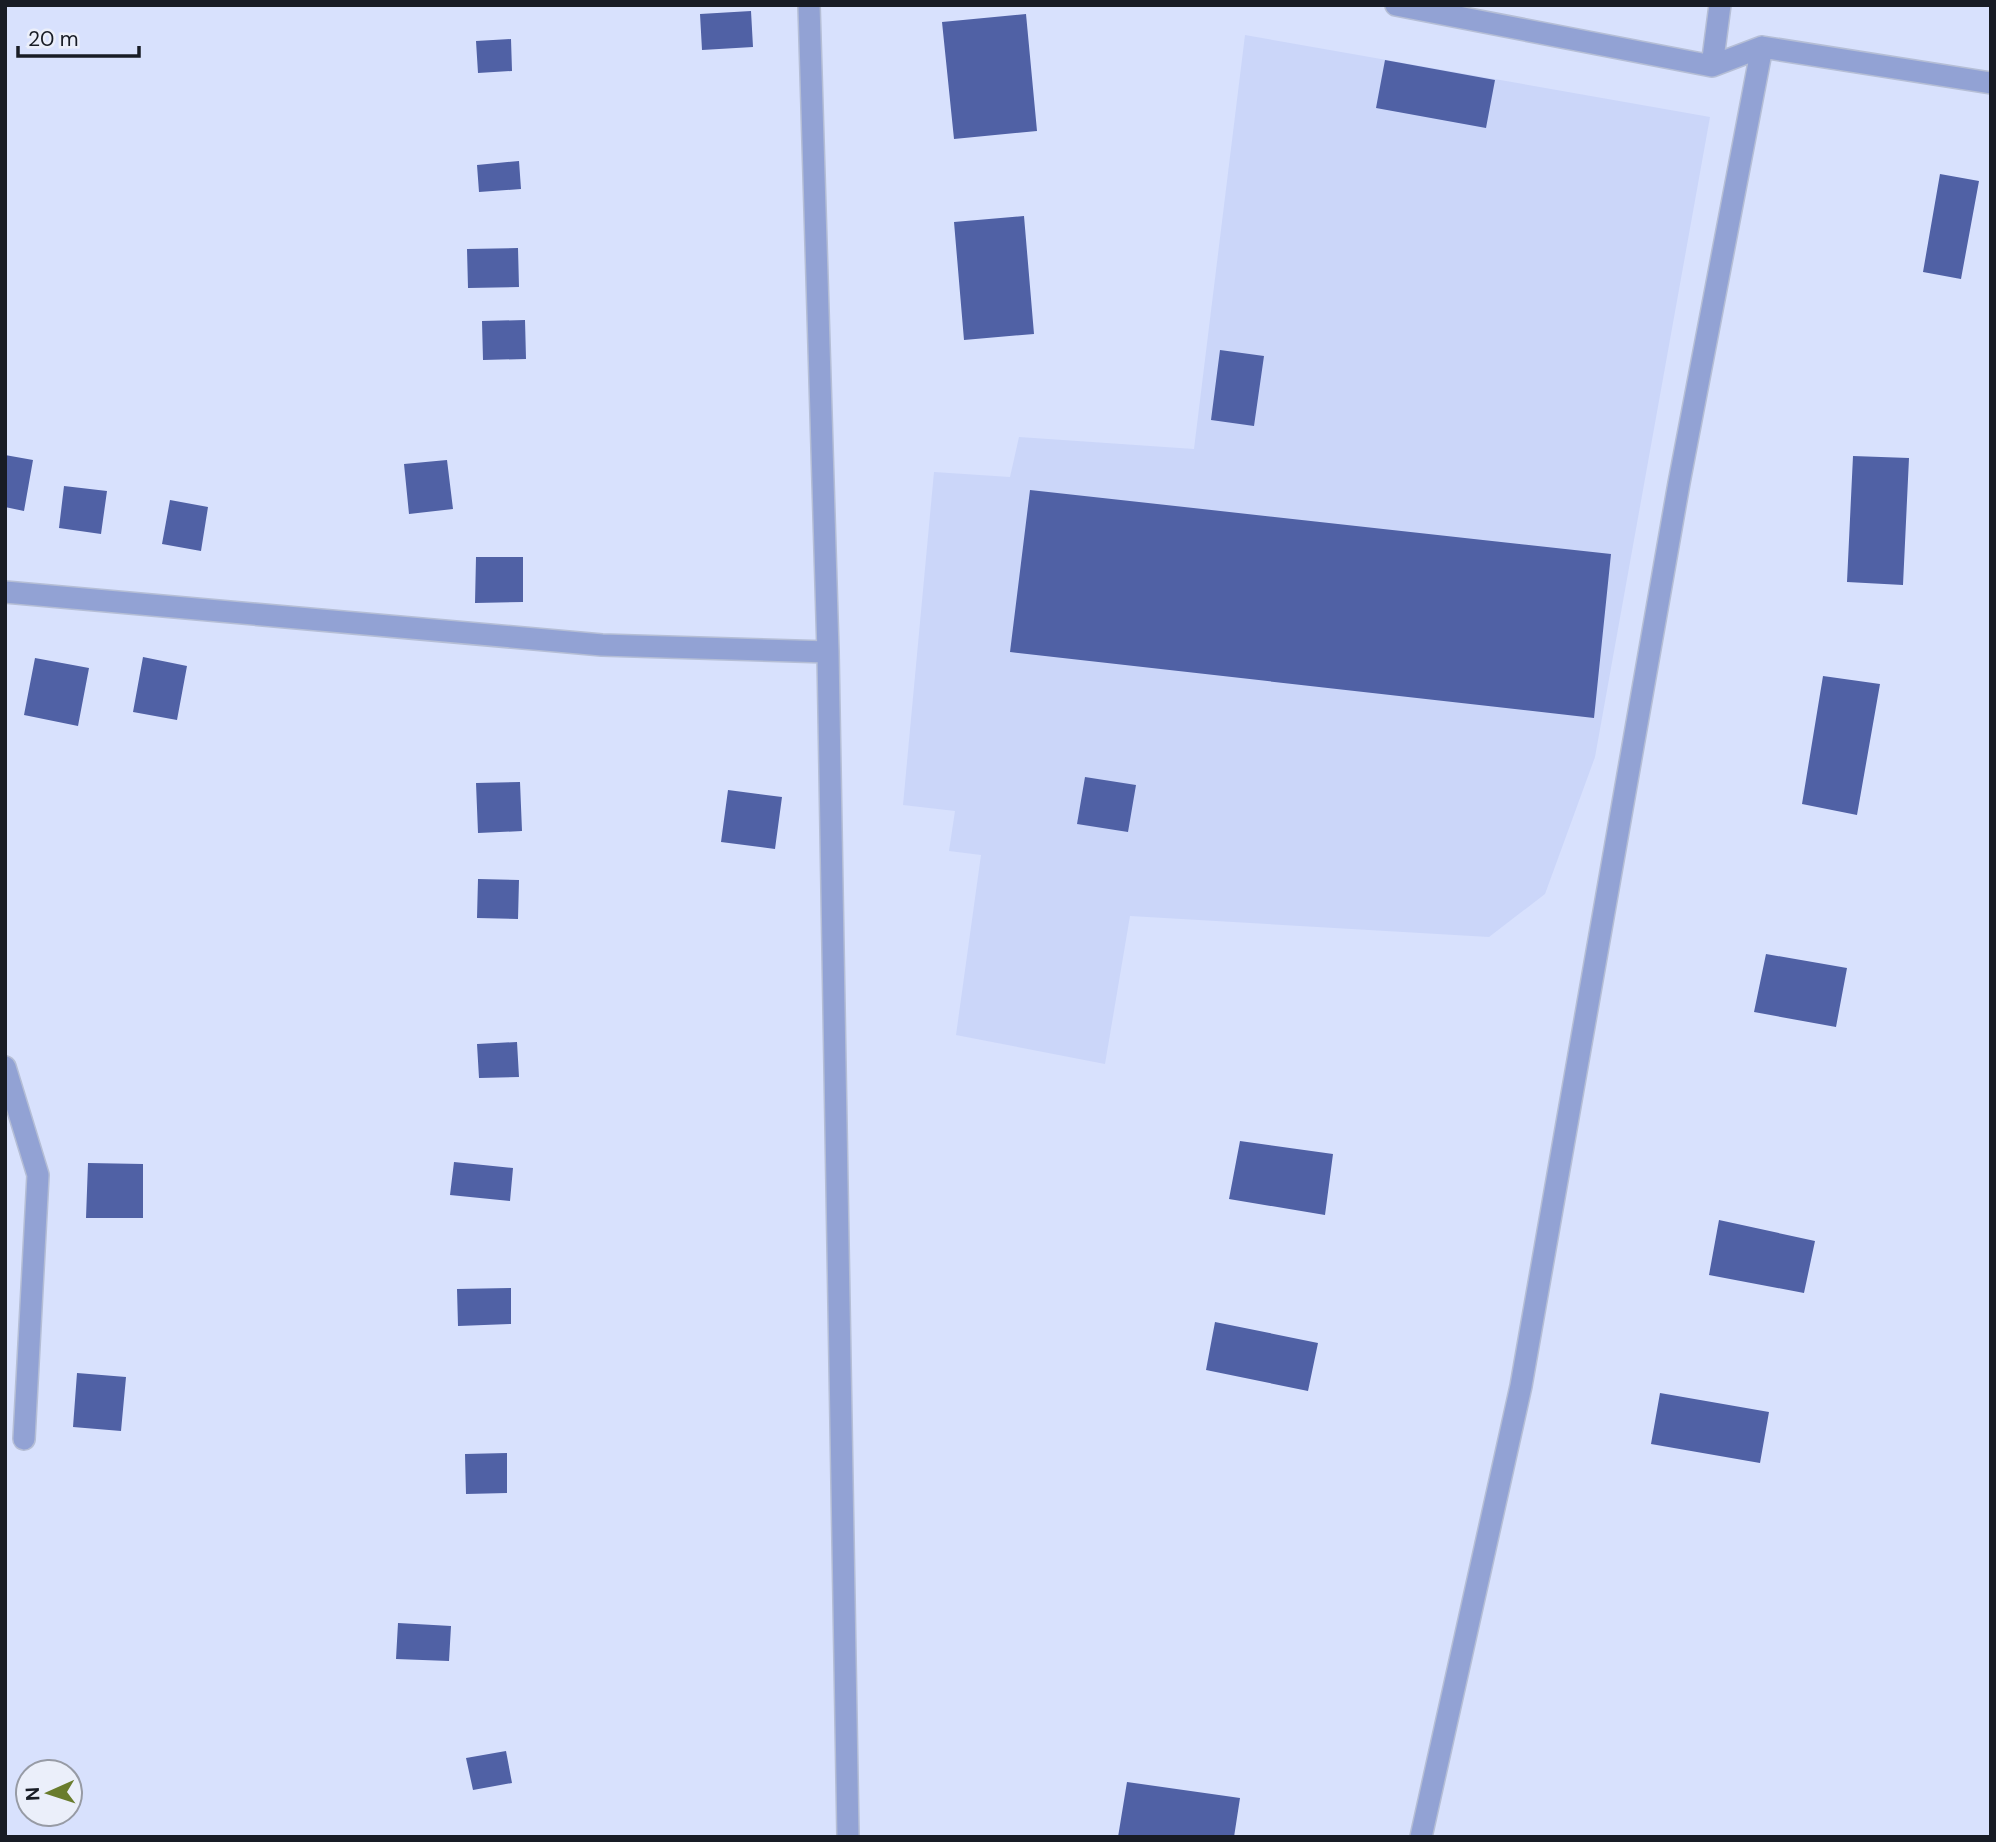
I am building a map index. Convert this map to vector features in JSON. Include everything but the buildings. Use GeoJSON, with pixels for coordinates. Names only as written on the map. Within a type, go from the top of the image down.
{"type":"FeatureCollection","features":[{"type":"Feature","properties":{"kind":"street"},"geometry":{"type":"LineString","coordinates":[[809,5],[828,652],[848,1837]]}},
{"type":"Feature","properties":{"kind":"street"},"geometry":{"type":"LineString","coordinates":[[1396,5],[1712,66],[1762,47],[1991,83]]}},
{"type":"Feature","properties":{"kind":"street"},"geometry":{"type":"LineString","coordinates":[[1712,66],[1720,5]]}},
{"type":"Feature","properties":{"kind":"street"},"geometry":{"type":"LineString","coordinates":[[1421,1837],[1521,1386],[1681,469],[1762,47]]}},
{"type":"Feature","properties":{"kind":"street"},"geometry":{"type":"LineString","coordinates":[[5,593],[602,645],[828,652]]}},
{"type":"Feature","properties":{"kind":"street"},"geometry":{"type":"LineString","coordinates":[[5,1067],[38,1175],[24,1440]]}},
{"type":"Feature","properties":{"kind":"shaded area"},"geometry":{"type":"Polygon","coordinates":[[[1245,35],[1710,117],[1595,757],[1545,894],[1489,937],[1130,916],[1105,1064],[956,1035],[981,855],[949,851],[955,811],[903,805],[934,472],[1010,477],[1019,437],[1194,449],[1245,35]]]}}]}
